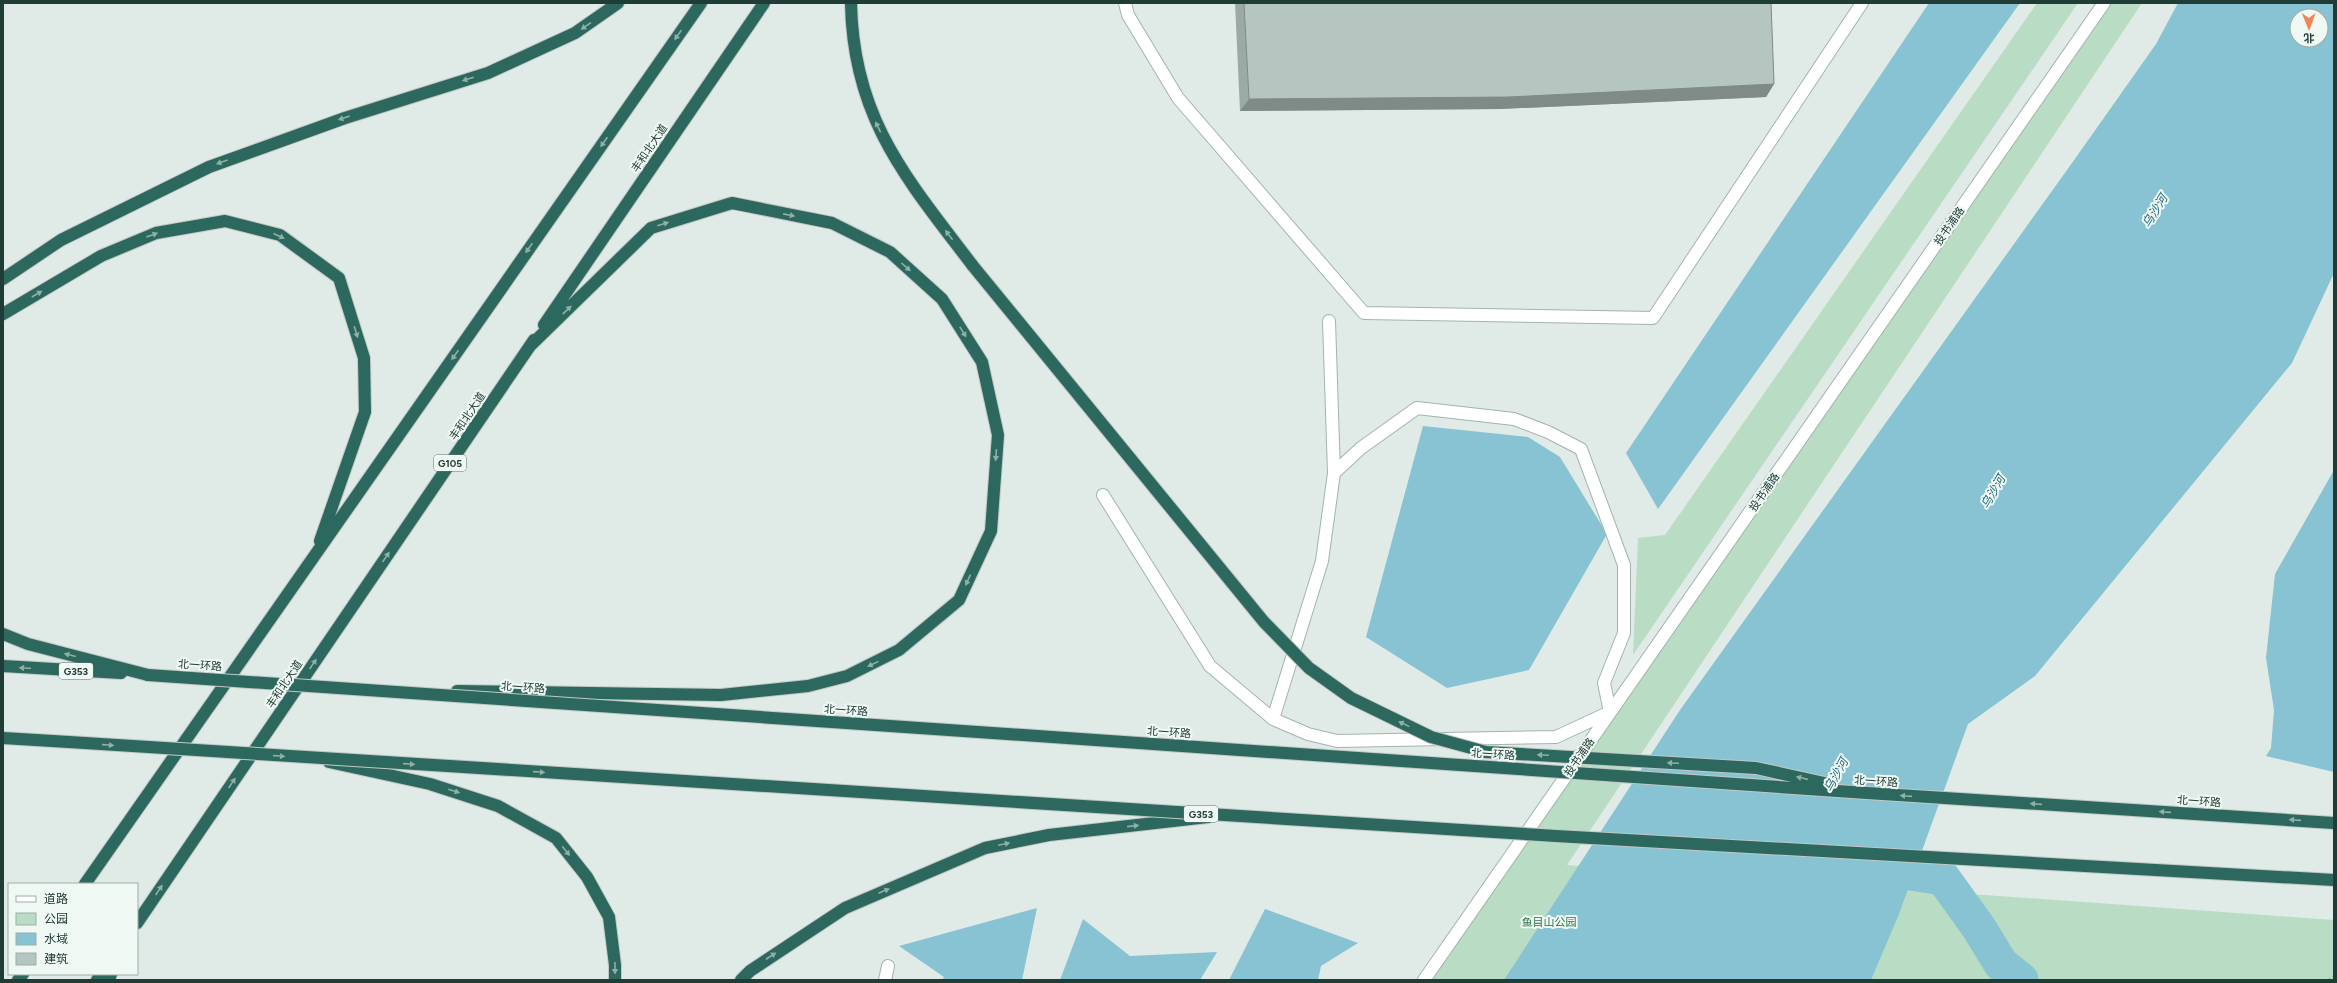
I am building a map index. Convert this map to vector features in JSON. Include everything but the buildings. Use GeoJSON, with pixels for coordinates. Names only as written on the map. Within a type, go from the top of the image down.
{"type":"FeatureCollection","features":[{"type":"Feature","properties":{"kind":"highway"},"geometry":{"type":"LineString","coordinates":[[3,279],[61,240],[209,166],[345,118],[488,73],[575,33],[618,3]]}},
{"type":"Feature","properties":{"kind":"highway"},"geometry":{"type":"LineString","coordinates":[[86,883],[701,3]]}},
{"type":"Feature","properties":{"kind":"highway","name":"丰和北大道"},"geometry":{"type":"LineString","coordinates":[[138,922],[764,3]]}},
{"type":"Feature","properties":{"kind":"highway"},"geometry":{"type":"LineString","coordinates":[[851,3],[851,30],[860,80],[876,125],[905,176],[973,266],[1264,622],[1309,668],[1351,698],[1431,737],[1486,752],[1756,768],[1867,793]]}},
{"type":"Feature","properties":{"kind":"highway"},"geometry":{"type":"LineString","coordinates":[[384,690],[721,695],[808,686],[848,676],[899,650],[959,600],[991,531],[998,435],[982,362],[942,299],[890,252],[832,223],[732,204],[650,228],[529,347]]}},
{"type":"Feature","properties":{"kind":"highway"},"geometry":{"type":"LineString","coordinates":[[3,314],[101,256],[156,233],[225,222],[280,234],[339,278],[364,358],[365,412],[315,555]]}},
{"type":"Feature","properties":{"kind":"highway"},"geometry":{"type":"LineString","coordinates":[[3,634],[28,644],[148,675]]}},
{"type":"Feature","properties":{"kind":"highway","name":"北一环路"},"geometry":{"type":"LineString","coordinates":[[3,666],[384,690],[1867,793],[2334,823]]}},
{"type":"Feature","properties":{"kind":"highway","name":"G353"},"geometry":{"type":"LineString","coordinates":[[3,738],[1227,815],[2334,880]]}},
{"type":"Feature","properties":{"kind":"highway"},"geometry":{"type":"LineString","coordinates":[[3,742],[69,742]]}},
{"type":"Feature","properties":{"kind":"highway"},"geometry":{"type":"LineString","coordinates":[[306,757],[430,784],[498,806],[556,838],[587,877],[609,917],[615,966],[614,980]]}},
{"type":"Feature","properties":{"kind":"highway"},"geometry":{"type":"LineString","coordinates":[[741,980],[750,971],[846,908],[986,848],[1049,835],[1227,815]]}},
{"type":"Feature","properties":{"kind":"street"},"geometry":{"type":"LineString","coordinates":[[1125,3],[1128,15],[1178,98],[1364,313],[1653,318],[1862,3]]}},
{"type":"Feature","properties":{"kind":"street","name":"投书浦路"},"geometry":{"type":"LineString","coordinates":[[1424,980],[2104,3]]}},
{"type":"Feature","properties":{"kind":"street"},"geometry":{"type":"LineString","coordinates":[[1273,718],[1322,561],[1334,472],[1329,321]]}},
{"type":"Feature","properties":{"kind":"street"},"geometry":{"type":"LineString","coordinates":[[1103,496],[1210,666],[1273,718],[1308,734],[1337,741],[1556,737],[1610,712],[1604,683],[1624,633],[1624,565],[1581,449],[1548,432],[1514,419],[1416,408],[1361,448],[1334,472]]}},
{"type":"Feature","properties":{"kind":"street"},"geometry":{"type":"LineString","coordinates":[[886,980],[888,966]]}},
{"type":"Feature","properties":{"kind":"path"},"geometry":{"type":"LineString","coordinates":[[2329,980],[2334,976]]}},
{"type":"Feature","properties":{"kind":"green space"},"geometry":{"type":"Polygon","coordinates":[[[2037,3],[2078,3],[1633,655],[1638,538],[1665,535],[2037,3]]]}},
{"type":"Feature","properties":{"kind":"green space","name":"鱼目山公园"},"geometry":{"type":"Polygon","coordinates":[[[2101,3],[2142,3],[1567,865],[2334,920],[2334,980],[1431,980],[2101,3]]]}},
{"type":"Feature","properties":{"kind":"water"},"geometry":{"type":"Polygon","coordinates":[[[1929,3],[2020,3],[1658,509],[1626,453],[1929,3]]]}},
{"type":"Feature","properties":{"kind":"water","name":"乌沙河"},"geometry":{"type":"Polygon","coordinates":[[[2178,3],[2334,3],[2334,273],[2292,363],[2035,676],[1968,724],[1899,914],[1871,980],[1504,980],[1680,710],[2156,44],[2178,3]]]}},
{"type":"Feature","properties":{"kind":"water"},"geometry":{"type":"Polygon","coordinates":[[[1423,426],[1528,437],[1560,457],[1607,534],[1529,670],[1447,688],[1366,637],[1423,426]]]}},
{"type":"Feature","properties":{"kind":"water"},"geometry":{"type":"Polygon","coordinates":[[[2334,470],[2334,772],[2266,756],[2271,748],[2274,710],[2266,658],[2275,574],[2334,470]]]}},
{"type":"Feature","properties":{"kind":"water"},"geometry":{"type":"Polygon","coordinates":[[[1037,908],[1022,980],[942,980],[944,977],[899,946],[1037,908]]]}},
{"type":"Feature","properties":{"kind":"water"},"geometry":{"type":"Polygon","coordinates":[[[1265,909],[1358,943],[1321,966],[1318,980],[1229,980],[1265,909]]]}},
{"type":"Feature","properties":{"kind":"water"},"geometry":{"type":"Polygon","coordinates":[[[1083,919],[1130,956],[1217,952],[1200,980],[1060,980],[1083,919]]]}},
{"type":"Feature","properties":{"kind":"waterway"},"geometry":{"type":"LineString","coordinates":[[1879,868],[1943,878],[1979,928],[2001,964],[2021,980]]}}]}
